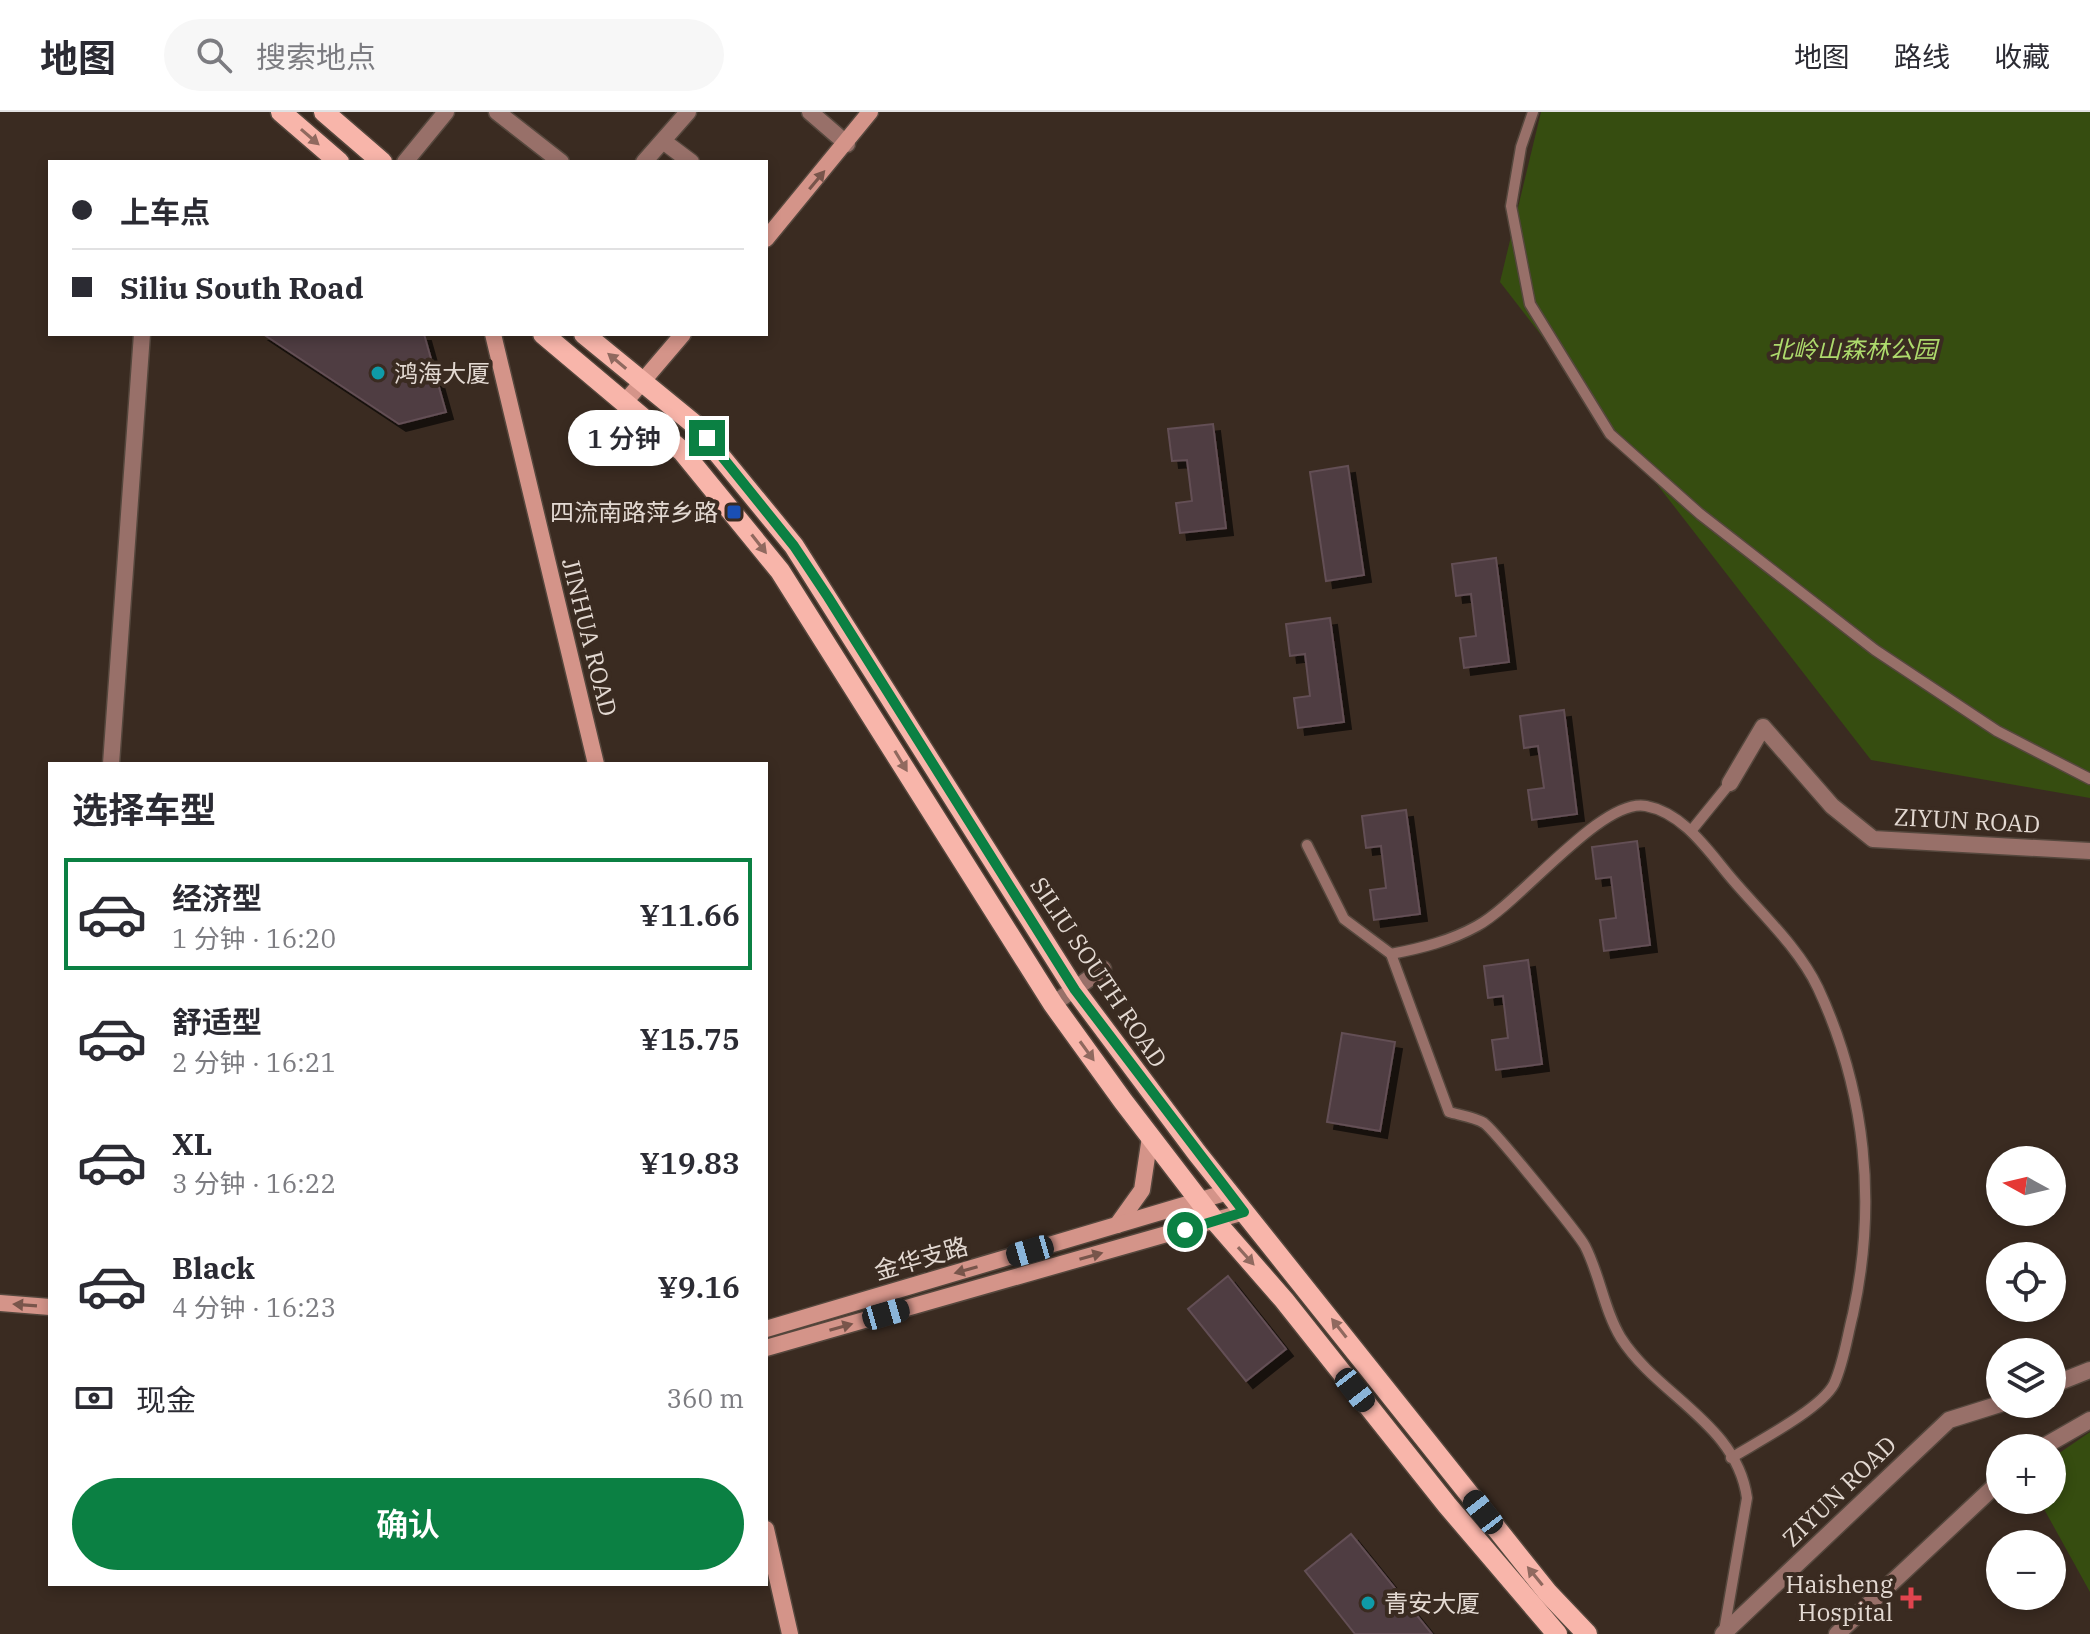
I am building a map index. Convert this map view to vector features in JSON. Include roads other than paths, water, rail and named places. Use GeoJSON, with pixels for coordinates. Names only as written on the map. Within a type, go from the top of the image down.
{"type":"FeatureCollection","features":[{"type":"Feature","properties":{"kind":"main road"},"geometry":{"type":"LineString","coordinates":[[281,112],[337,160]]}},
{"type":"Feature","properties":{"kind":"main road"},"geometry":{"type":"LineString","coordinates":[[324,112],[380,160]]}},
{"type":"Feature","properties":{"kind":"main road"},"geometry":{"type":"LineString","coordinates":[[545,336],[702,471],[780,571],[1053,1004],[1150,1137],[1447,1505],[1557,1634]]}},
{"type":"Feature","properties":{"kind":"main road","name":"SILIU SOUTH ROAD"},"geometry":{"type":"LineString","coordinates":[[586,336],[694,424],[794,546],[1075,990],[1228,1192],[1548,1593],[1587,1634]]}},
{"type":"Feature","properties":{"kind":"street"},"geometry":{"type":"LineString","coordinates":[[407,160],[446,112]]}},
{"type":"Feature","properties":{"kind":"street"},"geometry":{"type":"LineString","coordinates":[[497,112],[558,160]]}},
{"type":"Feature","properties":{"kind":"street"},"geometry":{"type":"LineString","coordinates":[[646,160],[688,112]]}},
{"type":"Feature","properties":{"kind":"street"},"geometry":{"type":"LineString","coordinates":[[810,112],[847,144]]}},
{"type":"Feature","properties":{"kind":"street"},"geometry":{"type":"LineString","coordinates":[[769,229],[847,144],[870,112]]}},
{"type":"Feature","properties":{"kind":"street"},"geometry":{"type":"LineString","coordinates":[[663,141],[688,160]]}},
{"type":"Feature","properties":{"kind":"street"},"geometry":{"type":"LineString","coordinates":[[111,762],[142,336]]}},
{"type":"Feature","properties":{"kind":"street","name":"JINHUA ROAD"},"geometry":{"type":"LineString","coordinates":[[493,336],[596,762]]}},
{"type":"Feature","properties":{"kind":"street"},"geometry":{"type":"LineString","coordinates":[[625,402],[681,336]]}},
{"type":"Feature","properties":{"kind":"street","name":"ZIYUN ROAD"},"geometry":{"type":"LineString","coordinates":[[1730,783],[1763,727],[1832,806],[1873,839],[2090,851]]}},
{"type":"Feature","properties":{"kind":"street"},"geometry":{"type":"LineString","coordinates":[[1053,1004],[1103,969]]}},
{"type":"Feature","properties":{"kind":"street"},"geometry":{"type":"LineString","coordinates":[[1117,1225],[1142,1190],[1149,1162],[1150,1137]]}},
{"type":"Feature","properties":{"kind":"street","name":"金华支路"},"geometry":{"type":"LineString","coordinates":[[768,1328],[1228,1192]]}},
{"type":"Feature","properties":{"kind":"street"},"geometry":{"type":"LineString","coordinates":[[768,1347],[1244,1212]]}},
{"type":"Feature","properties":{"kind":"street"},"geometry":{"type":"LineString","coordinates":[[0,1303],[48,1307]]}},
{"type":"Feature","properties":{"kind":"street"},"geometry":{"type":"LineString","coordinates":[[2066,1379],[2090,1370]]}},
{"type":"Feature","properties":{"kind":"street","name":"ZIYUN ROAD"},"geometry":{"type":"LineString","coordinates":[[1724,1634],[1949,1420],[1986,1408]]}},
{"type":"Feature","properties":{"kind":"street"},"geometry":{"type":"LineString","coordinates":[[2066,1434],[2090,1420]]}},
{"type":"Feature","properties":{"kind":"street"},"geometry":{"type":"LineString","coordinates":[[1837,1634],[1986,1494]]}},
{"type":"Feature","properties":{"kind":"street"},"geometry":{"type":"LineString","coordinates":[[768,1538],[790,1634]]}},
{"type":"Feature","properties":{"kind":"lane"},"geometry":{"type":"LineString","coordinates":[[1533,112],[1521,147],[1511,206],[1530,304],[1610,434],[1700,514],[1875,650],[1997,731],[2090,779]]}},
{"type":"Feature","properties":{"kind":"lane"},"geometry":{"type":"LineString","coordinates":[[1691,831],[1730,783]]}},
{"type":"Feature","properties":{"kind":"lane"},"geometry":{"type":"LineString","coordinates":[[1391,954],[1433,946],[1477,926],[1510,904],[1604,816],[1625,806],[1645,805],[1667,814],[1691,831],[1788,945],[1818,986],[1844,1057],[1863,1138],[1867,1178],[1862,1272],[1843,1358],[1833,1386],[1816,1402],[1731,1458]]}},
{"type":"Feature","properties":{"kind":"lane"},"geometry":{"type":"LineString","coordinates":[[1307,845],[1344,919],[1391,954],[1449,1112],[1484,1123],[1584,1245],[1620,1337],[1664,1387],[1688,1403],[1718,1434],[1745,1483],[1747,1498],[1724,1634]]}},
{"type":"Feature","properties":{"kind":"place","name":"鸿海大厦"},"geometry":{"type":"Point","coordinates":[378,373]}},
{"type":"Feature","properties":{"kind":"place","name":"四流南路萍乡路"},"geometry":{"type":"Point","coordinates":[734,512]}},
{"type":"Feature","properties":{"kind":"place","name":"Haisheng Hospital"},"geometry":{"type":"Point","coordinates":[1911,1598]}},
{"type":"Feature","properties":{"kind":"place","name":"青安大厦"},"geometry":{"type":"Point","coordinates":[1368,1603]}},
{"type":"Feature","properties":{"kind":"park label","name":"北岭山森林公园"},"geometry":{"type":"Point","coordinates":[1853,349]}}]}
